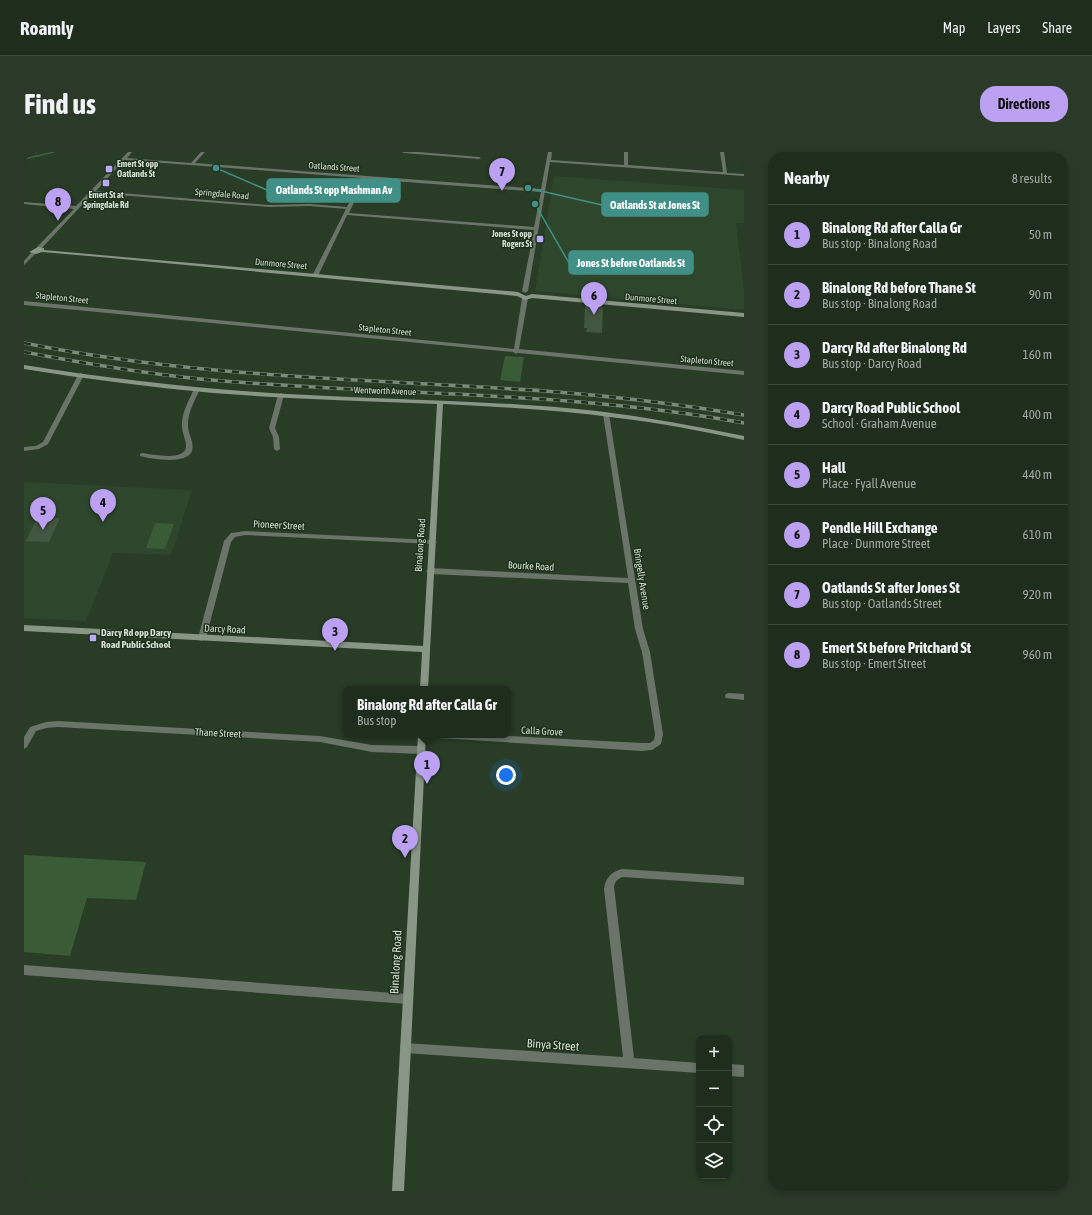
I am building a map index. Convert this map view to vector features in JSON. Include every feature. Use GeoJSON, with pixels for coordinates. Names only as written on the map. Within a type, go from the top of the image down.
{"type":"FeatureCollection","features":[{"type":"Feature","properties":{"kind":"highway"},"geometry":{"type":"LineString","coordinates":[[24,154],[34,152]]}},
{"type":"Feature","properties":{"kind":"main road"},"geometry":{"type":"LineString","coordinates":[[25,249],[33,252]]}},
{"type":"Feature","properties":{"kind":"main road","name":"Dunmore Street"},"geometry":{"type":"LineString","coordinates":[[33,252],[40,250],[518,294]]}},
{"type":"Feature","properties":{"kind":"main road"},"geometry":{"type":"LineString","coordinates":[[525,291],[531,293],[532,296],[525,298],[518,294],[525,291]]}},
{"type":"Feature","properties":{"kind":"main road","name":"Dunmore Street"},"geometry":{"type":"LineString","coordinates":[[532,296],[744,315]]}},
{"type":"Feature","properties":{"kind":"main road","name":"Wentworth Avenue"},"geometry":{"type":"LineString","coordinates":[[24,367],[197,389],[281,395],[574,410],[690,427],[744,438]]}},
{"type":"Feature","properties":{"kind":"main road","name":"Binalong Road"},"geometry":{"type":"LineString","coordinates":[[424,686],[440,402]]}},
{"type":"Feature","properties":{"kind":"main road","name":"Darcy Road"},"geometry":{"type":"LineString","coordinates":[[24,628],[426,649]]}},
{"type":"Feature","properties":{"kind":"main road","name":"Binalong Road"},"geometry":{"type":"LineString","coordinates":[[398,1191],[422,738]]}},
{"type":"Feature","properties":{"kind":"street"},"geometry":{"type":"LineString","coordinates":[[40,250],[130,152]]}},
{"type":"Feature","properties":{"kind":"street"},"geometry":{"type":"LineString","coordinates":[[192,164],[203,152]]}},
{"type":"Feature","properties":{"kind":"street"},"geometry":{"type":"LineString","coordinates":[[404,152],[479,158]]}},
{"type":"Feature","properties":{"kind":"street"},"geometry":{"type":"LineString","coordinates":[[525,291],[550,152]]}},
{"type":"Feature","properties":{"kind":"street"},"geometry":{"type":"LineString","coordinates":[[626,152],[626,166]]}},
{"type":"Feature","properties":{"kind":"street"},"geometry":{"type":"LineString","coordinates":[[722,152],[725,173]]}},
{"type":"Feature","properties":{"kind":"street","name":"Oatlands Street"},"geometry":{"type":"LineString","coordinates":[[124,159],[544,191]]}},
{"type":"Feature","properties":{"kind":"street"},"geometry":{"type":"LineString","coordinates":[[548,161],[744,175]]}},
{"type":"Feature","properties":{"kind":"street"},"geometry":{"type":"LineString","coordinates":[[315,276],[364,177]]}},
{"type":"Feature","properties":{"kind":"street","name":"Springdale Road"},"geometry":{"type":"LineString","coordinates":[[93,192],[269,206],[310,205],[349,208]]}},
{"type":"Feature","properties":{"kind":"street"},"geometry":{"type":"LineString","coordinates":[[24,203],[78,208]]}},
{"type":"Feature","properties":{"kind":"street"},"geometry":{"type":"LineString","coordinates":[[346,214],[536,229]]}},
{"type":"Feature","properties":{"kind":"street"},"geometry":{"type":"LineString","coordinates":[[24,264],[33,252]]}},
{"type":"Feature","properties":{"kind":"street"},"geometry":{"type":"LineString","coordinates":[[516,352],[525,298]]}},
{"type":"Feature","properties":{"kind":"street","name":"Stapleton Street"},"geometry":{"type":"LineString","coordinates":[[24,303],[744,373]]}},
{"type":"Feature","properties":{"kind":"street"},"geometry":{"type":"LineString","coordinates":[[24,449],[37,448],[46,443],[81,375]]}},
{"type":"Feature","properties":{"kind":"street"},"geometry":{"type":"LineString","coordinates":[[142,455],[175,458],[189,452],[190,447],[184,421],[197,389]]}},
{"type":"Feature","properties":{"kind":"street"},"geometry":{"type":"LineString","coordinates":[[277,449],[276,437],[272,428],[281,395]]}},
{"type":"Feature","properties":{"kind":"street","name":"Bringelly Avenue"},"geometry":{"type":"LineString","coordinates":[[606,414],[640,630],[646,652],[659,734],[656,745]]}},
{"type":"Feature","properties":{"kind":"street","name":"Pioneer Street"},"geometry":{"type":"LineString","coordinates":[[202,638],[228,541],[233,535],[245,533],[433,542]]}},
{"type":"Feature","properties":{"kind":"street","name":"Bourke Road"},"geometry":{"type":"LineString","coordinates":[[430,571],[632,581]]}},
{"type":"Feature","properties":{"kind":"street"},"geometry":{"type":"LineString","coordinates":[[729,696],[744,697]]}},
{"type":"Feature","properties":{"kind":"street","name":"Thane Street"},"geometry":{"type":"LineString","coordinates":[[24,745],[33,729],[46,725],[58,724],[320,739],[335,741],[366,749],[421,750]]}},
{"type":"Feature","properties":{"kind":"street","name":"Calla Grove"},"geometry":{"type":"LineString","coordinates":[[480,738],[642,747],[656,745]]}},
{"type":"Feature","properties":{"kind":"street"},"geometry":{"type":"LineString","coordinates":[[629,1063],[609,889],[611,880],[615,875],[622,873],[744,881]]}},
{"type":"Feature","properties":{"kind":"street"},"geometry":{"type":"LineString","coordinates":[[24,970],[407,999]]}},
{"type":"Feature","properties":{"kind":"street","name":"Binya Street"},"geometry":{"type":"LineString","coordinates":[[405,1048],[696,1068]]}},
{"type":"Feature","properties":{"kind":"street"},"geometry":{"type":"LineString","coordinates":[[732,1070],[744,1072]]}},
{"type":"Feature","properties":{"kind":"shaded area"},"geometry":{"type":"Polygon","coordinates":[[[554,176],[744,190],[744,223],[736,223],[744,292],[744,310],[535,291],[554,176]]]}},
{"type":"Feature","properties":{"kind":"shaded area"},"geometry":{"type":"Polygon","coordinates":[[[505,356],[524,357],[520,382],[500,380],[505,356]]]}},
{"type":"Feature","properties":{"kind":"shaded area"},"geometry":{"type":"Polygon","coordinates":[[[24,482],[192,490],[171,555],[113,553],[86,621],[24,618],[24,482]]]}},
{"type":"Feature","properties":{"kind":"shaded area"},"geometry":{"type":"Polygon","coordinates":[[[155,523],[174,524],[165,549],[146,548],[155,523]]]}},
{"type":"Feature","properties":{"kind":"shaded area"},"geometry":{"type":"Polygon","coordinates":[[[24,855],[146,862],[136,900],[87,898],[70,956],[24,952],[24,855]]]}},
{"type":"Feature","properties":{"kind":"building"},"geometry":{"type":"Polygon","coordinates":[[[585,305],[603,307],[602,333],[586,332],[587,328],[584,328],[585,305]]]}},
{"type":"Feature","properties":{"kind":"building"},"geometry":{"type":"Polygon","coordinates":[[[37,518],[60,518],[49,542],[26,541],[37,518]]]}},
{"type":"Feature","properties":{"kind":"waterway"},"geometry":{"type":"LineString","coordinates":[[24,159],[54,152]]}},
{"type":"Feature","properties":{"kind":"railway"},"geometry":{"type":"LineString","coordinates":[[24,343],[89,355],[154,364],[284,376],[570,393],[694,407],[744,415]]}},
{"type":"Feature","properties":{"kind":"railway"},"geometry":{"type":"LineString","coordinates":[[24,352],[156,374],[200,379],[541,399],[677,412],[744,423]]}},
{"type":"Feature","properties":{"kind":"place","name":"Oatlands St opp Mashman Av"},"geometry":{"type":"Point","coordinates":[216,168]}},
{"type":"Feature","properties":{"kind":"place","name":"Emert St opp Oatlands St"},"geometry":{"type":"Point","coordinates":[109,169]}},
{"type":"Feature","properties":{"kind":"place","name":"Emert St at Springdale Rd"},"geometry":{"type":"Point","coordinates":[106,183]}},
{"type":"Feature","properties":{"kind":"place","name":"Oatlands St at Jones St"},"geometry":{"type":"Point","coordinates":[528,188]}},
{"type":"Feature","properties":{"kind":"place","name":"Oatlands St after Jones St"},"geometry":{"type":"Point","coordinates":[502,191]}},
{"type":"Feature","properties":{"kind":"place","name":"Jones St before Oatlands St"},"geometry":{"type":"Point","coordinates":[535,204]}},
{"type":"Feature","properties":{"kind":"place","name":"Emert St before Pritchard St"},"geometry":{"type":"Point","coordinates":[58,221]}},
{"type":"Feature","properties":{"kind":"place","name":"Jones St opp Rogers St"},"geometry":{"type":"Point","coordinates":[540,239]}},
{"type":"Feature","properties":{"kind":"place","name":"Pendle Hill Exchange"},"geometry":{"type":"Point","coordinates":[594,315]}},
{"type":"Feature","properties":{"kind":"place","name":"Darcy Road Public School"},"geometry":{"type":"Point","coordinates":[103,522]}},
{"type":"Feature","properties":{"kind":"place","name":"Hall"},"geometry":{"type":"Point","coordinates":[43,530]}},
{"type":"Feature","properties":{"kind":"place","name":"Darcy Rd opp Darcy Road Public School"},"geometry":{"type":"Point","coordinates":[93,638]}},
{"type":"Feature","properties":{"kind":"place","name":"Darcy Rd after Binalong Rd"},"geometry":{"type":"Point","coordinates":[335,651]}},
{"type":"Feature","properties":{"kind":"place","name":"Binalong Rd after Calla Gr"},"geometry":{"type":"Point","coordinates":[427,784]}},
{"type":"Feature","properties":{"kind":"place","name":"Binalong Rd before Thane St"},"geometry":{"type":"Point","coordinates":[405,858]}}]}
